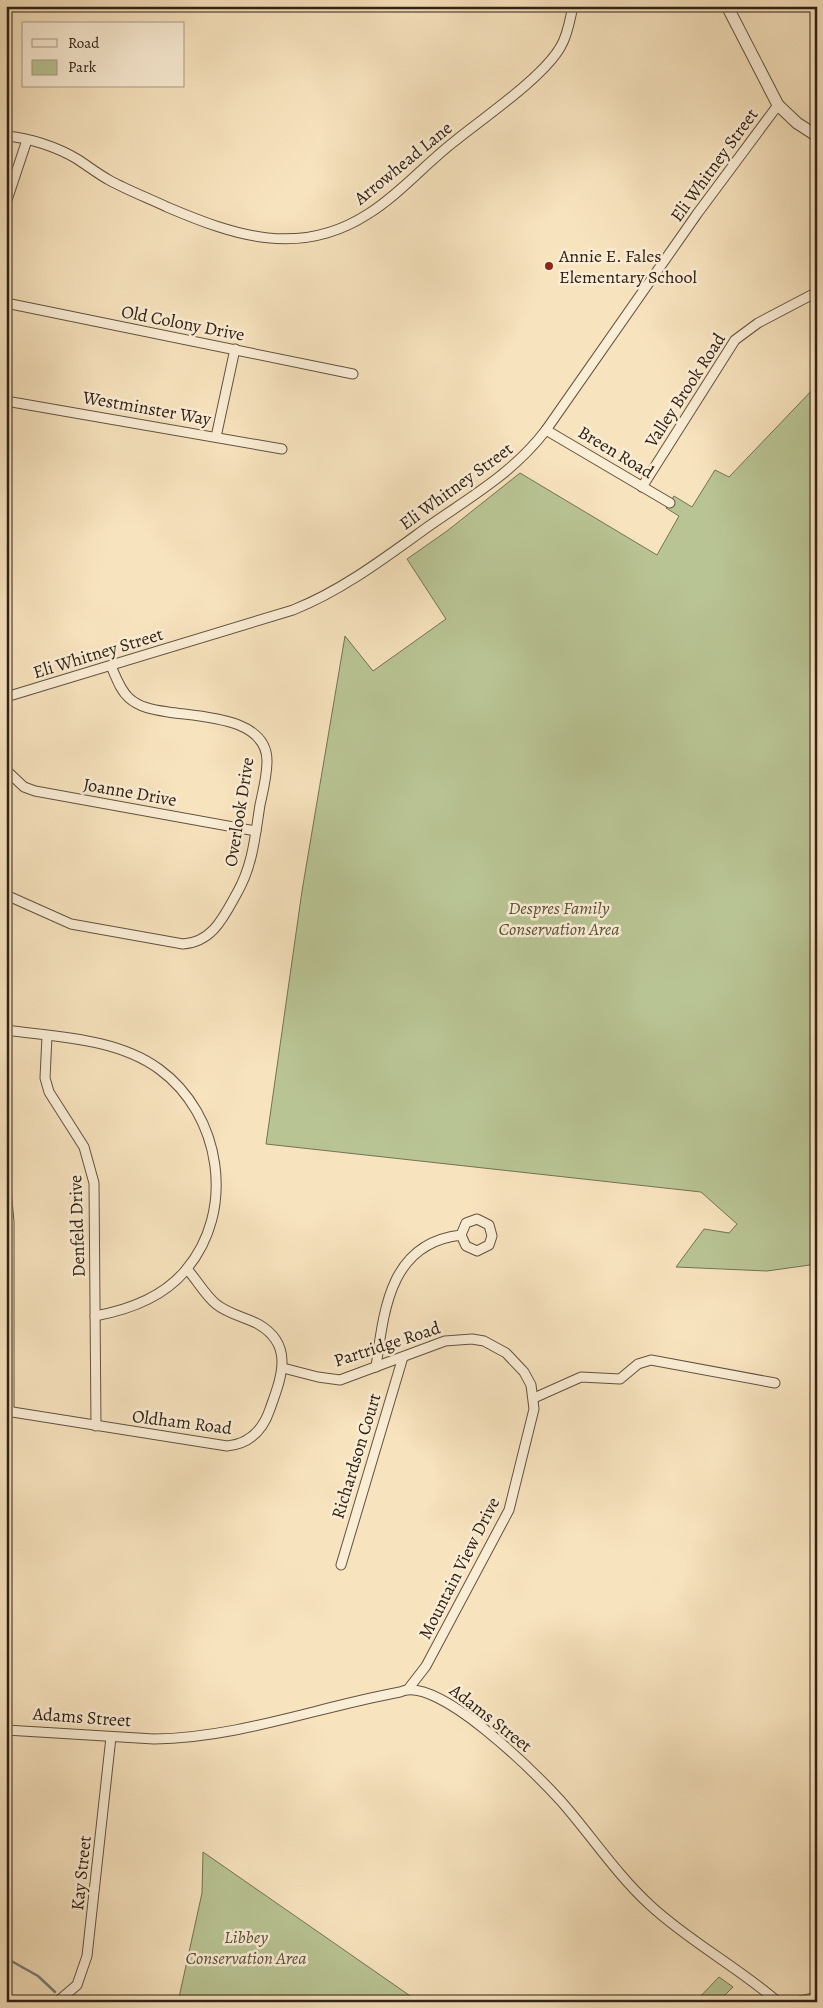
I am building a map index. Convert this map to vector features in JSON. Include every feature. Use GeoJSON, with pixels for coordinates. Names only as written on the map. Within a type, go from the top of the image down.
{"type":"FeatureCollection","features":[{"type":"Feature","properties":{"kind":"street","name":"Arrowhead Lane"},"geometry":{"type":"LineString","coordinates":[[6,136],[52,147],[76,158],[108,180],[235,234],[273,239],[291,239],[328,232],[355,222],[384,203],[436,156],[506,101],[548,64],[563,44],[573,6]]}},
{"type":"Feature","properties":{"kind":"street"},"geometry":{"type":"LineString","coordinates":[[727,6],[778,105],[797,123],[817,136]]}},
{"type":"Feature","properties":{"kind":"street","name":"Eli Whitney Street"},"geometry":{"type":"LineString","coordinates":[[6,698],[293,610],[320,599],[358,576],[499,478],[520,460],[546,430],[691,222],[778,105]]}},
{"type":"Feature","properties":{"kind":"street"},"geometry":{"type":"LineString","coordinates":[[6,203],[27,140]]}},
{"type":"Feature","properties":{"kind":"street","name":"Valley Brook Road"},"geometry":{"type":"LineString","coordinates":[[642,487],[735,340],[758,323],[817,292]]}},
{"type":"Feature","properties":{"kind":"street","name":"Old Colony Drive"},"geometry":{"type":"LineString","coordinates":[[6,303],[353,374]]}},
{"type":"Feature","properties":{"kind":"street"},"geometry":{"type":"LineString","coordinates":[[216,437],[235,349]]}},
{"type":"Feature","properties":{"kind":"street","name":"Westminster Way"},"geometry":{"type":"LineString","coordinates":[[6,400],[282,449]]}},
{"type":"Feature","properties":{"kind":"street","name":"Breen Road"},"geometry":{"type":"LineString","coordinates":[[546,430],[670,503]]}},
{"type":"Feature","properties":{"kind":"street","name":"Overlook Drive"},"geometry":{"type":"LineString","coordinates":[[6,895],[71,924],[183,944],[193,943],[211,933],[242,886],[252,856],[267,759],[265,747],[254,732],[244,726],[138,704],[124,693],[110,666]]}},
{"type":"Feature","properties":{"kind":"street","name":"Joanne Drive"},"geometry":{"type":"LineString","coordinates":[[6,770],[24,787],[36,791],[256,831]]}},
{"type":"Feature","properties":{"kind":"street"},"geometry":{"type":"LineString","coordinates":[[6,1030],[118,1049],[146,1060],[173,1080],[194,1104],[208,1132],[216,1168],[217,1185],[211,1218],[205,1236],[187,1269],[171,1284],[136,1305],[116,1312],[95,1316]]}},
{"type":"Feature","properties":{"kind":"street","name":"Denfeld Drive"},"geometry":{"type":"LineString","coordinates":[[47,1036],[45,1078],[49,1092],[77,1134],[89,1158],[95,1200],[96,1426]]}},
{"type":"Feature","properties":{"kind":"street"},"geometry":{"type":"LineString","coordinates":[[6,1188],[9,1222],[8,1411]]}},
{"type":"Feature","properties":{"kind":"street"},"geometry":{"type":"LineString","coordinates":[[376,1367],[386,1311],[400,1269],[424,1245],[461,1235]]}},
{"type":"Feature","properties":{"kind":"street"},"geometry":{"type":"LineString","coordinates":[[187,1269],[216,1305],[258,1324],[273,1337],[280,1349],[283,1368]]}},
{"type":"Feature","properties":{"kind":"street","name":"Partridge Road"},"geometry":{"type":"LineString","coordinates":[[283,1368],[318,1377],[340,1380],[445,1341],[461,1338],[484,1341],[506,1353],[515,1362],[531,1385],[534,1398]]}},
{"type":"Feature","properties":{"kind":"street","name":"Richardson Court"},"geometry":{"type":"LineString","coordinates":[[341,1565],[403,1357]]}},
{"type":"Feature","properties":{"kind":"street"},"geometry":{"type":"LineString","coordinates":[[534,1398],[581,1377],[620,1379],[638,1364],[652,1360],[775,1383]]}},
{"type":"Feature","properties":{"kind":"street","name":"Oldham Road"},"geometry":{"type":"LineString","coordinates":[[8,1411],[220,1445],[238,1445],[248,1440],[263,1424],[283,1368]]}},
{"type":"Feature","properties":{"kind":"street","name":"Mountain View Drive"},"geometry":{"type":"LineString","coordinates":[[409,1688],[426,1666],[509,1510],[526,1447],[534,1409],[534,1398]]}},
{"type":"Feature","properties":{"kind":"street","name":"Adams Street"},"geometry":{"type":"LineString","coordinates":[[6,1730],[166,1739],[229,1732],[400,1692],[409,1688],[441,1698],[487,1731],[559,1800],[621,1876],[651,1906],[778,2002]]}},
{"type":"Feature","properties":{"kind":"street","name":"Kay Street"},"geometry":{"type":"LineString","coordinates":[[57,2002],[77,1985],[87,1956],[111,1737]]}},
{"type":"Feature","properties":{"kind":"street"},"geometry":{"type":"LineString","coordinates":[[795,2002],[817,1996]]}},
{"type":"Feature","properties":{"kind":"green space","name":"Despres Family Conservation Area"},"geometry":{"type":"Polygon","coordinates":[[[817,385],[817,1264],[767,1271],[676,1267],[704,1229],[729,1233],[737,1224],[701,1192],[266,1144],[302,891],[345,636],[373,671],[446,619],[407,559],[447,531],[520,473],[657,555],[679,516],[666,508],[674,496],[692,507],[715,470],[729,477],[817,385]]]}},
{"type":"Feature","properties":{"kind":"green space","name":"Libbey Conservation Area"},"geometry":{"type":"Polygon","coordinates":[[[203,1852],[419,2002],[178,2002],[202,1893],[203,1852]]]}},
{"type":"Feature","properties":{"kind":"green space"},"geometry":{"type":"Polygon","coordinates":[[[719,1977],[733,1987],[718,2002],[695,2002],[719,1977]]]}},
{"type":"Feature","properties":{"kind":"waterway"},"geometry":{"type":"LineString","coordinates":[[6,1958],[38,1976],[55,1992]]}},
{"type":"Feature","properties":{"kind":"waterway"},"geometry":{"type":"LineString","coordinates":[[71,1999],[77,2002]]}},
{"type":"Feature","properties":{"kind":"place","name":"Annie E. Fales Elementary School"},"geometry":{"type":"Point","coordinates":[549,266]}}]}
